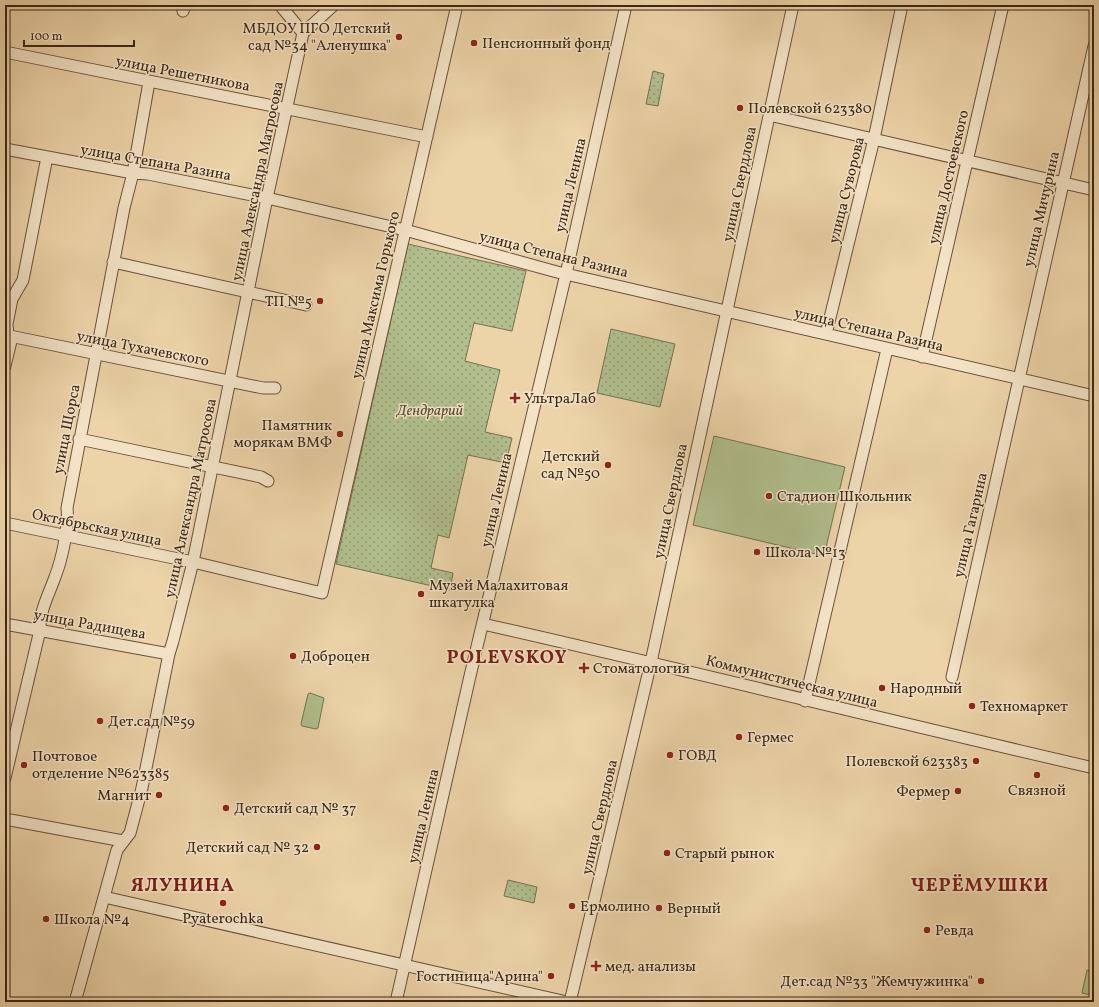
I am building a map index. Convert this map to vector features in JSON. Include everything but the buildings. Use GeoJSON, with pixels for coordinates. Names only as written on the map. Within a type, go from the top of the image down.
{"type":"FeatureCollection","features":[{"type":"Feature","properties":{"kind":"street"},"geometry":{"type":"LineString","coordinates":[[280,5],[304,33],[334,5]]}},
{"type":"Feature","properties":{"kind":"street","name":"улица Максима Горького"},"geometry":{"type":"LineString","coordinates":[[322,593],[457,5]]}},
{"type":"Feature","properties":{"kind":"street","name":"улица Ленина"},"geometry":{"type":"LineString","coordinates":[[396,1002],[483,624],[566,274],[626,5]]}},
{"type":"Feature","properties":{"kind":"street","name":"улица Свердлова"},"geometry":{"type":"LineString","coordinates":[[570,1002],[650,662],[793,5]]}},
{"type":"Feature","properties":{"kind":"street","name":"улица Суворова"},"geometry":{"type":"LineString","coordinates":[[826,334],[874,140],[902,5]]}},
{"type":"Feature","properties":{"kind":"street","name":"улица Достоевского"},"geometry":{"type":"LineString","coordinates":[[922,356],[1002,5]]}},
{"type":"Feature","properties":{"kind":"street","name":"улица Александра Матросова"},"geometry":{"type":"LineString","coordinates":[[75,1002],[117,850],[130,833],[142,788],[169,654],[174,641],[193,562],[267,198],[304,33]]}},
{"type":"Feature","properties":{"kind":"street","name":"улица Мичурина"},"geometry":{"type":"LineString","coordinates":[[1018,379],[1094,46]]}},
{"type":"Feature","properties":{"kind":"street","name":"улица Решетникова"},"geometry":{"type":"LineString","coordinates":[[5,52],[286,110],[427,137]]}},
{"type":"Feature","properties":{"kind":"street","name":"улица Щорса"},"geometry":{"type":"LineString","coordinates":[[5,778],[40,630],[40,620],[56,575],[65,535],[68,518],[69,494],[79,439],[97,354],[113,262],[133,174],[148,82]]}},
{"type":"Feature","properties":{"kind":"street"},"geometry":{"type":"LineString","coordinates":[[769,115],[1094,190]]}},
{"type":"Feature","properties":{"kind":"street","name":"улица Степана Разина"},"geometry":{"type":"LineString","coordinates":[[5,149],[133,174],[148,174],[267,198],[405,230],[566,274],[1094,396]]}},
{"type":"Feature","properties":{"kind":"street"},"geometry":{"type":"LineString","coordinates":[[5,366],[8,336],[7,324],[12,299],[22,280],[47,157]]}},
{"type":"Feature","properties":{"kind":"street"},"geometry":{"type":"LineString","coordinates":[[113,262],[306,305]]}},
{"type":"Feature","properties":{"kind":"street","name":"улица Тухачевского"},"geometry":{"type":"LineString","coordinates":[[8,336],[264,388],[275,388]]}},
{"type":"Feature","properties":{"kind":"street"},"geometry":{"type":"LineString","coordinates":[[805,701],[887,349]]}},
{"type":"Feature","properties":{"kind":"street","name":"улица Гагарина"},"geometry":{"type":"LineString","coordinates":[[952,677],[1018,379]]}},
{"type":"Feature","properties":{"kind":"street"},"geometry":{"type":"LineString","coordinates":[[79,439],[261,477],[268,481]]}},
{"type":"Feature","properties":{"kind":"street","name":"Октябрьская улица"},"geometry":{"type":"LineString","coordinates":[[5,523],[193,562],[322,593]]}},
{"type":"Feature","properties":{"kind":"street","name":"улица Радищева"},"geometry":{"type":"LineString","coordinates":[[5,624],[169,654]]}},
{"type":"Feature","properties":{"kind":"street","name":"Коммунистическая улица"},"geometry":{"type":"LineString","coordinates":[[483,624],[650,662],[805,701],[1094,768]]}},
{"type":"Feature","properties":{"kind":"street"},"geometry":{"type":"LineString","coordinates":[[5,819],[123,841]]}},
{"type":"Feature","properties":{"kind":"street"},"geometry":{"type":"LineString","coordinates":[[104,897],[567,1002]]}},
{"type":"Feature","properties":{"kind":"green space"},"geometry":{"type":"Polygon","coordinates":[[[653,71],[664,74],[658,106],[646,104],[653,71]]]}},
{"type":"Feature","properties":{"kind":"green space","name":"Дендрарий"},"geometry":{"type":"Polygon","coordinates":[[[408,244],[526,271],[512,331],[474,323],[465,361],[500,370],[485,432],[512,438],[506,463],[468,455],[449,538],[438,535],[431,568],[453,573],[450,590],[336,564],[408,244]]]}},
{"type":"Feature","properties":{"kind":"green space"},"geometry":{"type":"Polygon","coordinates":[[[611,329],[675,344],[660,407],[597,393],[611,329]]]}},
{"type":"Feature","properties":{"kind":"green space","name":"Стадион Школьник"},"geometry":{"type":"Polygon","coordinates":[[[714,436],[845,467],[824,556],[693,525],[714,436]]]}},
{"type":"Feature","properties":{"kind":"green space"},"geometry":{"type":"Polygon","coordinates":[[[310,693],[324,698],[318,728],[316,729],[302,726],[301,724],[308,694],[310,693]]]}},
{"type":"Feature","properties":{"kind":"green space"},"geometry":{"type":"Polygon","coordinates":[[[508,880],[537,887],[534,903],[504,896],[508,880]]]}},
{"type":"Feature","properties":{"kind":"green space"},"geometry":{"type":"Polygon","coordinates":[[[1087,970],[1094,972],[1094,996],[1082,993],[1087,970]]]}},
{"type":"Feature","properties":{"kind":"place","name":"МБДОУ ПГО Детский сад №34 \"Аленушка\""},"geometry":{"type":"Point","coordinates":[399,37]}},
{"type":"Feature","properties":{"kind":"place","name":"Пенсионный фонд"},"geometry":{"type":"Point","coordinates":[474,43]}},
{"type":"Feature","properties":{"kind":"place","name":"Полевской 623380"},"geometry":{"type":"Point","coordinates":[740,108]}},
{"type":"Feature","properties":{"kind":"place","name":"ТП №5"},"geometry":{"type":"Point","coordinates":[320,301]}},
{"type":"Feature","properties":{"kind":"place","name":"УльтраЛаб"},"geometry":{"type":"Point","coordinates":[515,398]}},
{"type":"Feature","properties":{"kind":"place","name":"Памятник морякам ВМФ"},"geometry":{"type":"Point","coordinates":[340,434]}},
{"type":"Feature","properties":{"kind":"place","name":"Детский сад №50"},"geometry":{"type":"Point","coordinates":[608,465]}},
{"type":"Feature","properties":{"kind":"place","name":"Стадион Школьник"},"geometry":{"type":"Point","coordinates":[769,496]}},
{"type":"Feature","properties":{"kind":"place","name":"Школа №13"},"geometry":{"type":"Point","coordinates":[757,552]}},
{"type":"Feature","properties":{"kind":"place","name":"Музей Малахитовая шкатулка"},"geometry":{"type":"Point","coordinates":[421,594]}},
{"type":"Feature","properties":{"kind":"place","name":"Доброцен"},"geometry":{"type":"Point","coordinates":[293,656]}},
{"type":"Feature","properties":{"kind":"place","name":"Стоматология"},"geometry":{"type":"Point","coordinates":[584,668]}},
{"type":"Feature","properties":{"kind":"place","name":"Народный"},"geometry":{"type":"Point","coordinates":[882,688]}},
{"type":"Feature","properties":{"kind":"place","name":"Техномаркет"},"geometry":{"type":"Point","coordinates":[972,706]}},
{"type":"Feature","properties":{"kind":"place","name":"Дет.сад №59"},"geometry":{"type":"Point","coordinates":[100,721]}},
{"type":"Feature","properties":{"kind":"place","name":"Гермес"},"geometry":{"type":"Point","coordinates":[739,737]}},
{"type":"Feature","properties":{"kind":"place","name":"ГОВД"},"geometry":{"type":"Point","coordinates":[670,755]}},
{"type":"Feature","properties":{"kind":"place","name":"Полевской 623383"},"geometry":{"type":"Point","coordinates":[976,761]}},
{"type":"Feature","properties":{"kind":"place","name":"Почтовое отделение №623385"},"geometry":{"type":"Point","coordinates":[24,765]}},
{"type":"Feature","properties":{"kind":"place","name":"Связной"},"geometry":{"type":"Point","coordinates":[1037,775]}},
{"type":"Feature","properties":{"kind":"place","name":"Фермер"},"geometry":{"type":"Point","coordinates":[958,791]}},
{"type":"Feature","properties":{"kind":"place","name":"Магнит"},"geometry":{"type":"Point","coordinates":[159,795]}},
{"type":"Feature","properties":{"kind":"place","name":"Детский сад № 37"},"geometry":{"type":"Point","coordinates":[226,808]}},
{"type":"Feature","properties":{"kind":"place","name":"Детский сад № 32"},"geometry":{"type":"Point","coordinates":[317,847]}},
{"type":"Feature","properties":{"kind":"place","name":"Старый рынок"},"geometry":{"type":"Point","coordinates":[667,853]}},
{"type":"Feature","properties":{"kind":"place","name":"Pyaterochka"},"geometry":{"type":"Point","coordinates":[223,903]}},
{"type":"Feature","properties":{"kind":"place","name":"Ермолино"},"geometry":{"type":"Point","coordinates":[572,906]}},
{"type":"Feature","properties":{"kind":"place","name":"Верный"},"geometry":{"type":"Point","coordinates":[659,908]}},
{"type":"Feature","properties":{"kind":"place","name":"Школа №4"},"geometry":{"type":"Point","coordinates":[46,919]}},
{"type":"Feature","properties":{"kind":"place","name":"Ревда"},"geometry":{"type":"Point","coordinates":[927,930]}},
{"type":"Feature","properties":{"kind":"place","name":"мед. анализы"},"geometry":{"type":"Point","coordinates":[596,966]}},
{"type":"Feature","properties":{"kind":"place","name":"Гостиница\"Арина\""},"geometry":{"type":"Point","coordinates":[551,976]}},
{"type":"Feature","properties":{"kind":"place","name":"Дет.сад №33 \"Жемчужинка\""},"geometry":{"type":"Point","coordinates":[981,981]}},
{"type":"Feature","properties":{"kind":"district","name":"POLEVSKOY"},"geometry":{"type":"Point","coordinates":[507,656]}},
{"type":"Feature","properties":{"kind":"district","name":"ЯЛУНИНА"},"geometry":{"type":"Point","coordinates":[183,884]}},
{"type":"Feature","properties":{"kind":"district","name":"ЧЕРЁМУШКИ"},"geometry":{"type":"Point","coordinates":[980,884]}}]}
